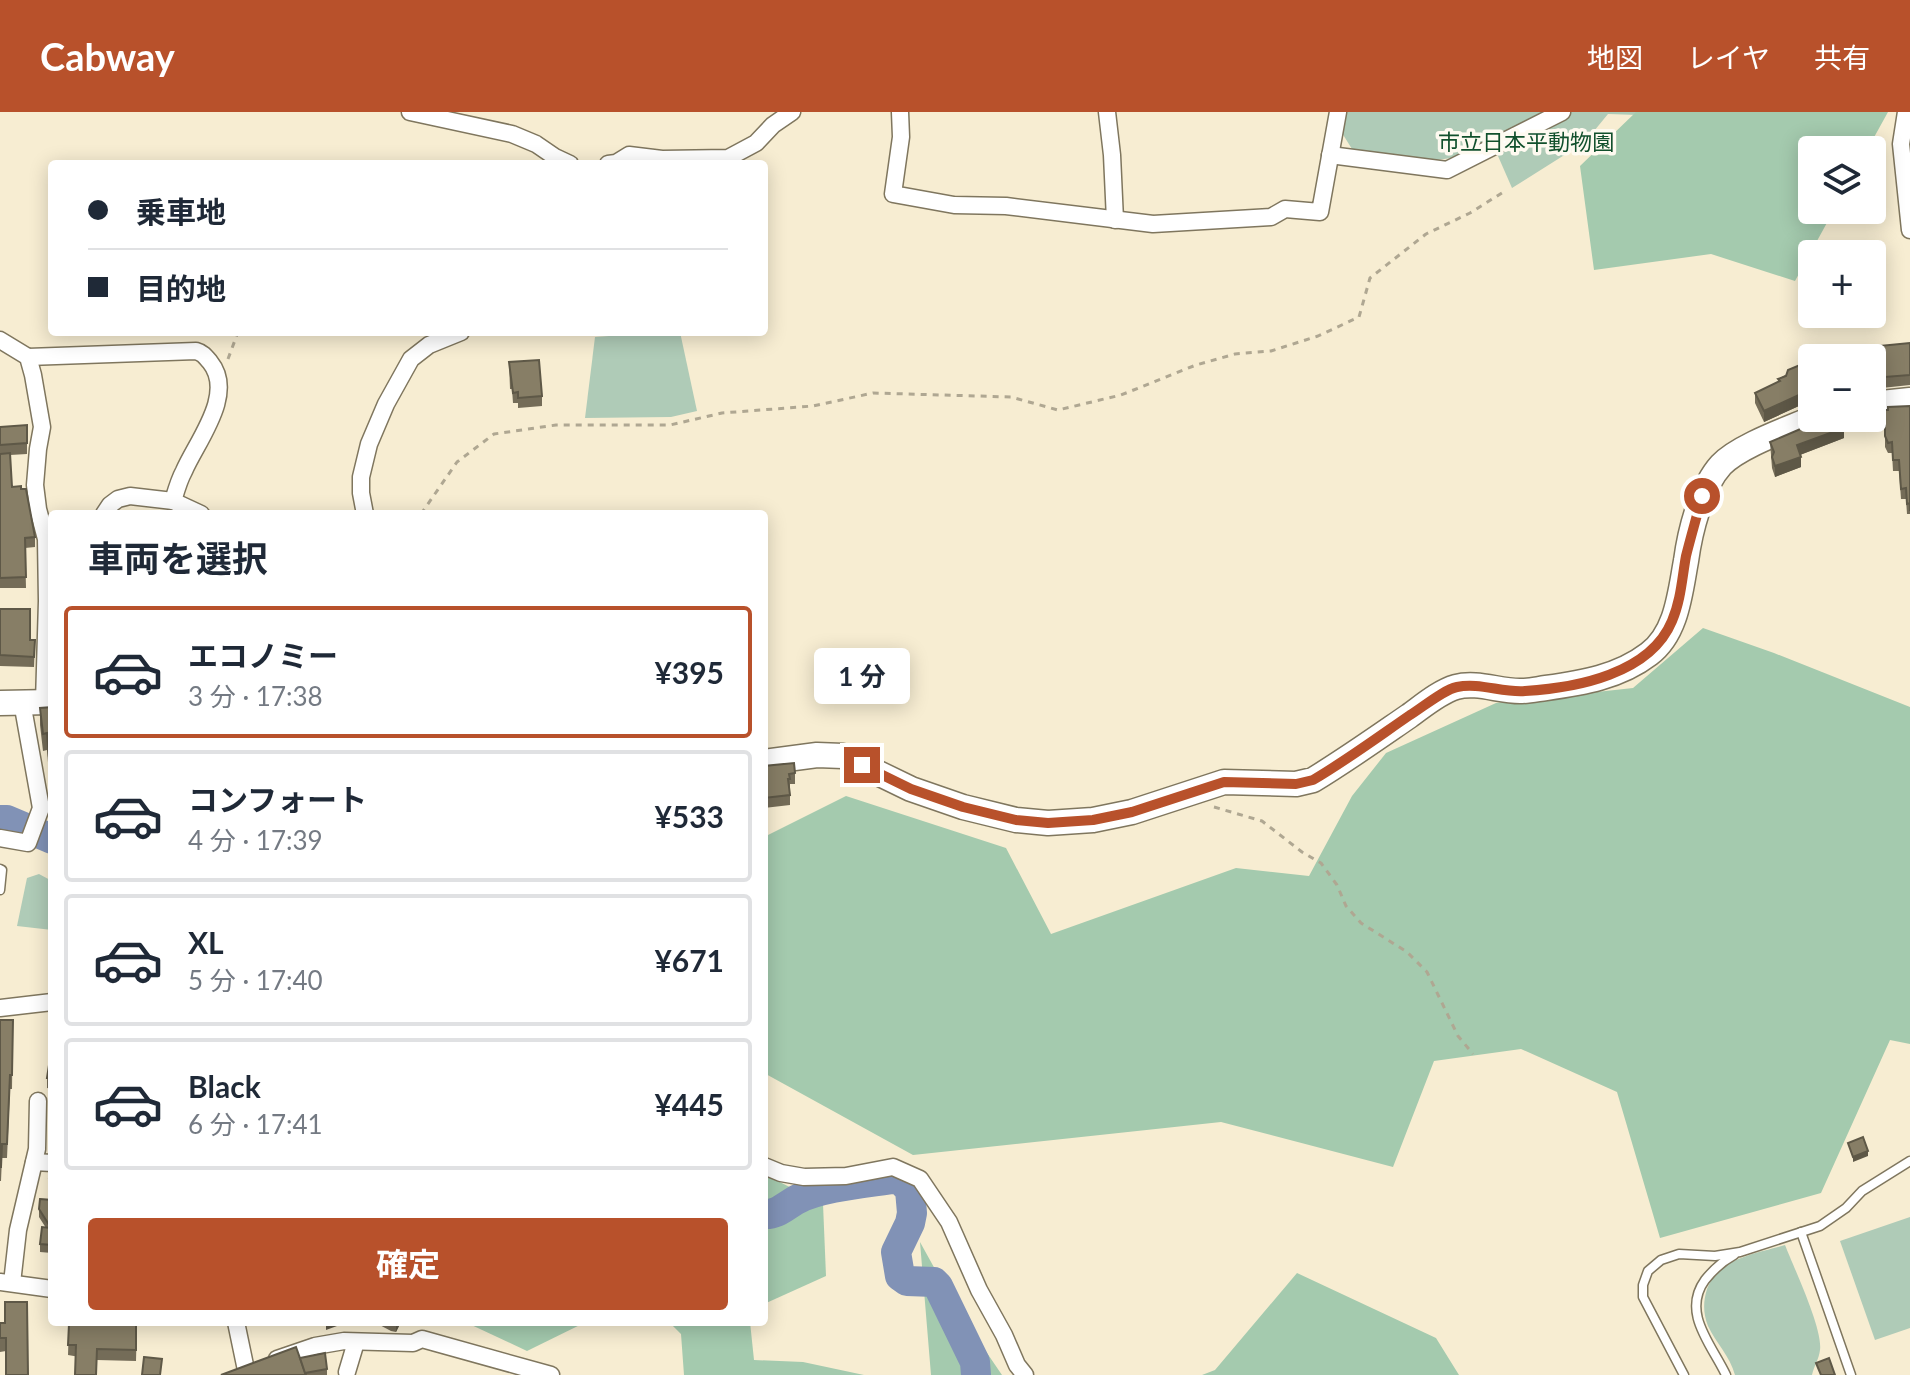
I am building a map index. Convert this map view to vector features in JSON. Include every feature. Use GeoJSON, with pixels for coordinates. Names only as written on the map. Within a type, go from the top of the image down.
{"type":"FeatureCollection","features":[{"type":"Feature","properties":{"kind":"street"},"geometry":{"type":"LineString","coordinates":[[410,112],[512,134],[561,160]]}},
{"type":"Feature","properties":{"kind":"street"},"geometry":{"type":"LineString","coordinates":[[621,160],[629,155],[662,159],[728,158],[756,143],[773,125],[792,112]]}},
{"type":"Feature","properties":{"kind":"street"},"geometry":{"type":"LineString","coordinates":[[900,112],[901,137],[893,194],[954,205],[1006,206],[1153,224],[1271,217],[1285,209],[1320,212],[1338,112]]}},
{"type":"Feature","properties":{"kind":"street"},"geometry":{"type":"LineString","coordinates":[[1107,112],[1115,220]]}},
{"type":"Feature","properties":{"kind":"street"},"geometry":{"type":"LineString","coordinates":[[1330,155],[1447,170],[1562,112]]}},
{"type":"Feature","properties":{"kind":"street"},"geometry":{"type":"LineString","coordinates":[[1906,112],[1901,144],[1910,230]]}},
{"type":"Feature","properties":{"kind":"street"},"geometry":{"type":"LineString","coordinates":[[364,510],[361,477],[369,444],[386,404],[411,359],[429,345],[451,336]]}},
{"type":"Feature","properties":{"kind":"street"},"geometry":{"type":"LineString","coordinates":[[0,340],[28,357],[203,353],[216,369],[220,381],[212,419],[183,472],[173,501]]}},
{"type":"Feature","properties":{"kind":"street"},"geometry":{"type":"LineString","coordinates":[[28,357],[42,427],[35,485],[38,509],[48,535]]}},
{"type":"Feature","properties":{"kind":"street"},"geometry":{"type":"LineString","coordinates":[[1886,403],[1910,400]]}},
{"type":"Feature","properties":{"kind":"street"},"geometry":{"type":"LineString","coordinates":[[768,761],[817,755],[843,756],[911,789],[963,807],[1016,820],[1048,823],[1093,820],[1132,812],[1224,782],[1296,784],[1313,780],[1456,687],[1522,691],[1572,684],[1607,676],[1650,654],[1667,631],[1678,605],[1690,541],[1702,496],[1711,479],[1723,463],[1746,448],[1798,425]]}},
{"type":"Feature","properties":{"kind":"street"},"geometry":{"type":"LineString","coordinates":[[107,510],[118,499],[130,496],[173,501],[192,510]]}},
{"type":"Feature","properties":{"kind":"street"},"geometry":{"type":"LineString","coordinates":[[0,838],[28,843],[41,808],[30,702],[47,601],[48,570]]}},
{"type":"Feature","properties":{"kind":"street"},"geometry":{"type":"LineString","coordinates":[[0,1008],[48,1002]]}},
{"type":"Feature","properties":{"kind":"street"},"geometry":{"type":"LineString","coordinates":[[38,1101],[37,1149],[6,1283],[48,1288]]}},
{"type":"Feature","properties":{"kind":"street"},"geometry":{"type":"LineString","coordinates":[[34,1162],[48,1163]]}},
{"type":"Feature","properties":{"kind":"street"},"geometry":{"type":"LineString","coordinates":[[768,1168],[804,1177],[846,1176],[893,1167],[920,1179],[949,1222],[979,1290],[1025,1375]]}},
{"type":"Feature","properties":{"kind":"street"},"geometry":{"type":"LineString","coordinates":[[236,1326],[239,1371],[315,1346],[344,1341],[413,1343],[422,1339],[551,1375]]}},
{"type":"Feature","properties":{"kind":"street"},"geometry":{"type":"LineString","coordinates":[[417,1326],[422,1339]]}},
{"type":"Feature","properties":{"kind":"street"},"geometry":{"type":"LineString","coordinates":[[347,1372],[356,1342]]}},
{"type":"Feature","properties":{"kind":"lane"},"geometry":{"type":"LineString","coordinates":[[0,869],[0,890]]}},
{"type":"Feature","properties":{"kind":"lane"},"geometry":{"type":"LineString","coordinates":[[1726,1375],[1696,1316],[1695,1301],[1711,1273],[1726,1259],[1740,1252],[1820,1226],[1846,1208],[1862,1191],[1910,1161]]}},
{"type":"Feature","properties":{"kind":"lane"},"geometry":{"type":"LineString","coordinates":[[1801,1232],[1851,1375]]}},
{"type":"Feature","properties":{"kind":"lane"},"geometry":{"type":"LineString","coordinates":[[1684,1375],[1643,1297],[1648,1271],[1661,1260],[1679,1254],[1715,1256],[1740,1252]]}},
{"type":"Feature","properties":{"kind":"path"},"geometry":{"type":"LineString","coordinates":[[424,510],[457,462],[494,434],[556,425],[670,425],[722,413],[813,406],[873,393],[1011,397],[1058,410],[1121,395],[1196,365],[1235,354],[1271,351],[1318,336],[1359,317],[1370,278],[1426,234],[1470,213],[1505,191]]}},
{"type":"Feature","properties":{"kind":"path"},"geometry":{"type":"LineString","coordinates":[[220,381],[237,336]]}},
{"type":"Feature","properties":{"kind":"path"},"geometry":{"type":"LineString","coordinates":[[1189,793],[1207,805],[1262,821],[1321,863],[1337,885],[1346,906],[1361,923],[1407,952],[1427,972],[1458,1036],[1473,1054]]}},
{"type":"Feature","properties":{"kind":"green space","name":"市立日本平動物園"},"geometry":{"type":"Polygon","coordinates":[[[1345,112],[1639,112],[1638,115],[1608,114],[1585,142],[1512,188],[1491,140],[1451,158],[1430,161],[1352,149],[1342,133],[1345,112]]]}},
{"type":"Feature","properties":{"kind":"green space"},"geometry":{"type":"Polygon","coordinates":[[[1636,112],[1888,112],[1875,136],[1798,136],[1798,224],[1826,224],[1818,240],[1798,240],[1798,276],[1795,281],[1711,254],[1594,270],[1580,166],[1636,112]]]}},
{"type":"Feature","properties":{"kind":"green space"},"geometry":{"type":"Polygon","coordinates":[[[681,336],[697,411],[671,417],[585,418],[595,337],[681,336]]]}},
{"type":"Feature","properties":{"kind":"green space"},"geometry":{"type":"Polygon","coordinates":[[[1703,628],[1910,707],[1910,1044],[1890,1040],[1821,1193],[1660,1238],[1617,1092],[1521,1049],[1434,1061],[1393,1167],[1221,1122],[913,1155],[768,1075],[768,835],[846,796],[1006,848],[1051,934],[1236,868],[1309,876],[1352,796],[1386,753],[1496,703],[1633,688],[1703,628]]]}},
{"type":"Feature","properties":{"kind":"green space"},"geometry":{"type":"Polygon","coordinates":[[[39,874],[48,879],[48,930],[17,926],[27,878],[39,874]]]}},
{"type":"Feature","properties":{"kind":"green space"},"geometry":{"type":"Polygon","coordinates":[[[768,1176],[823,1204],[826,1276],[768,1302],[768,1176]]]}},
{"type":"Feature","properties":{"kind":"green space"},"geometry":{"type":"Polygon","coordinates":[[[1910,1217],[1910,1328],[1875,1340],[1840,1241],[1910,1217]]]}},
{"type":"Feature","properties":{"kind":"green space"},"geometry":{"type":"Polygon","coordinates":[[[920,1242],[957,1309],[1002,1375],[931,1375],[920,1242]]]}},
{"type":"Feature","properties":{"kind":"green space"},"geometry":{"type":"Polygon","coordinates":[[[1785,1245],[1813,1314],[1820,1340],[1812,1375],[1735,1375],[1706,1321],[1704,1308],[1707,1289],[1712,1279],[1729,1264],[1751,1254],[1785,1245]]]}},
{"type":"Feature","properties":{"kind":"green space"},"geometry":{"type":"Polygon","coordinates":[[[1297,1273],[1436,1338],[1459,1375],[1202,1375],[1215,1370],[1297,1273]]]}},
{"type":"Feature","properties":{"kind":"green space"},"geometry":{"type":"Polygon","coordinates":[[[474,1326],[578,1326],[527,1351],[474,1326]]]}},
{"type":"Feature","properties":{"kind":"green space"},"geometry":{"type":"Polygon","coordinates":[[[673,1326],[750,1326],[754,1360],[803,1362],[864,1375],[684,1375],[681,1334],[673,1326]]]}},
{"type":"Feature","properties":{"kind":"building"},"geometry":{"type":"Polygon","coordinates":[[[1910,343],[1910,375],[1886,377],[1886,345],[1910,343]]]}},
{"type":"Feature","properties":{"kind":"building"},"geometry":{"type":"Polygon","coordinates":[[[539,360],[542,396],[518,398],[518,392],[513,393],[509,362],[539,360]]]}},
{"type":"Feature","properties":{"kind":"building"},"geometry":{"type":"Polygon","coordinates":[[[1798,366],[1798,395],[1764,411],[1755,393],[1780,381],[1778,379],[1786,376],[1788,370],[1798,366]]]}},
{"type":"Feature","properties":{"kind":"building"},"geometry":{"type":"Polygon","coordinates":[[[1910,406],[1910,503],[1907,504],[1906,488],[1901,489],[1899,460],[1893,460],[1892,442],[1888,443],[1885,436],[1888,407],[1910,406]]]}},
{"type":"Feature","properties":{"kind":"building"},"geometry":{"type":"Polygon","coordinates":[[[27,425],[27,443],[0,445],[0,427],[27,425]]]}},
{"type":"Feature","properties":{"kind":"building"},"geometry":{"type":"Polygon","coordinates":[[[1798,430],[1833,432],[1797,445],[1801,457],[1775,466],[1770,442],[1798,430]]]}},
{"type":"Feature","properties":{"kind":"building"},"geometry":{"type":"Polygon","coordinates":[[[10,453],[12,487],[26,489],[35,537],[25,538],[26,577],[0,578],[0,454],[10,453]]]}},
{"type":"Feature","properties":{"kind":"building"},"geometry":{"type":"Polygon","coordinates":[[[0,609],[30,609],[30,640],[35,640],[34,657],[0,655],[0,609]]]}},
{"type":"Feature","properties":{"kind":"building"},"geometry":{"type":"Polygon","coordinates":[[[48,707],[48,745],[47,733],[43,734],[40,708],[48,707]]]}},
{"type":"Feature","properties":{"kind":"building"},"geometry":{"type":"Polygon","coordinates":[[[794,763],[795,773],[789,774],[788,779],[790,795],[768,798],[768,766],[794,763]]]}},
{"type":"Feature","properties":{"kind":"building"},"geometry":{"type":"Polygon","coordinates":[[[0,1020],[13,1020],[7,1144],[2,1144],[1,1167],[0,1167],[0,1020]]]}},
{"type":"Feature","properties":{"kind":"building"},"geometry":{"type":"Polygon","coordinates":[[[1863,1137],[1868,1151],[1853,1157],[1848,1143],[1863,1137]]]}},
{"type":"Feature","properties":{"kind":"building"},"geometry":{"type":"Polygon","coordinates":[[[40,1199],[48,1200],[48,1223],[39,1209],[40,1199]]]}},
{"type":"Feature","properties":{"kind":"building"},"geometry":{"type":"Polygon","coordinates":[[[42,1227],[48,1228],[48,1245],[40,1244],[42,1227]]]}},
{"type":"Feature","properties":{"kind":"building"},"geometry":{"type":"Polygon","coordinates":[[[5,1302],[27,1302],[28,1375],[6,1375],[6,1338],[0,1338],[0,1323],[5,1323],[5,1302]]]}},
{"type":"Feature","properties":{"kind":"building"},"geometry":{"type":"Polygon","coordinates":[[[69,1326],[136,1326],[136,1350],[97,1349],[96,1375],[75,1375],[76,1345],[68,1345],[69,1326]]]}},
{"type":"Feature","properties":{"kind":"building"},"geometry":{"type":"Polygon","coordinates":[[[296,1347],[306,1375],[221,1375],[296,1347]]]}},
{"type":"Feature","properties":{"kind":"building"},"geometry":{"type":"Polygon","coordinates":[[[325,1353],[327,1369],[305,1373],[300,1358],[325,1353]]]}},
{"type":"Feature","properties":{"kind":"building"},"geometry":{"type":"Polygon","coordinates":[[[144,1357],[162,1359],[160,1375],[142,1375],[144,1357]]]}},
{"type":"Feature","properties":{"kind":"building"},"geometry":{"type":"Polygon","coordinates":[[[1829,1358],[1835,1375],[1821,1375],[1816,1363],[1829,1358]]]}},
{"type":"Feature","properties":{"kind":"waterway"},"geometry":{"type":"LineString","coordinates":[[0,820],[48,837]]}},
{"type":"Feature","properties":{"kind":"waterway"},"geometry":{"type":"LineString","coordinates":[[768,1214],[821,1191],[899,1178],[910,1190],[912,1213],[896,1252],[900,1276],[907,1281],[934,1282],[938,1286],[975,1362],[976,1375]]}},
{"type":"Feature","properties":{"kind":"route"},"geometry":{"type":"LineString","coordinates":[[862,765],[911,789],[963,807],[1016,820],[1048,823],[1093,820],[1132,812],[1224,782],[1296,784],[1313,780],[1456,687],[1522,691],[1572,684],[1607,676],[1650,654],[1671,624],[1678,605],[1686,556],[1702,496]]}}]}
